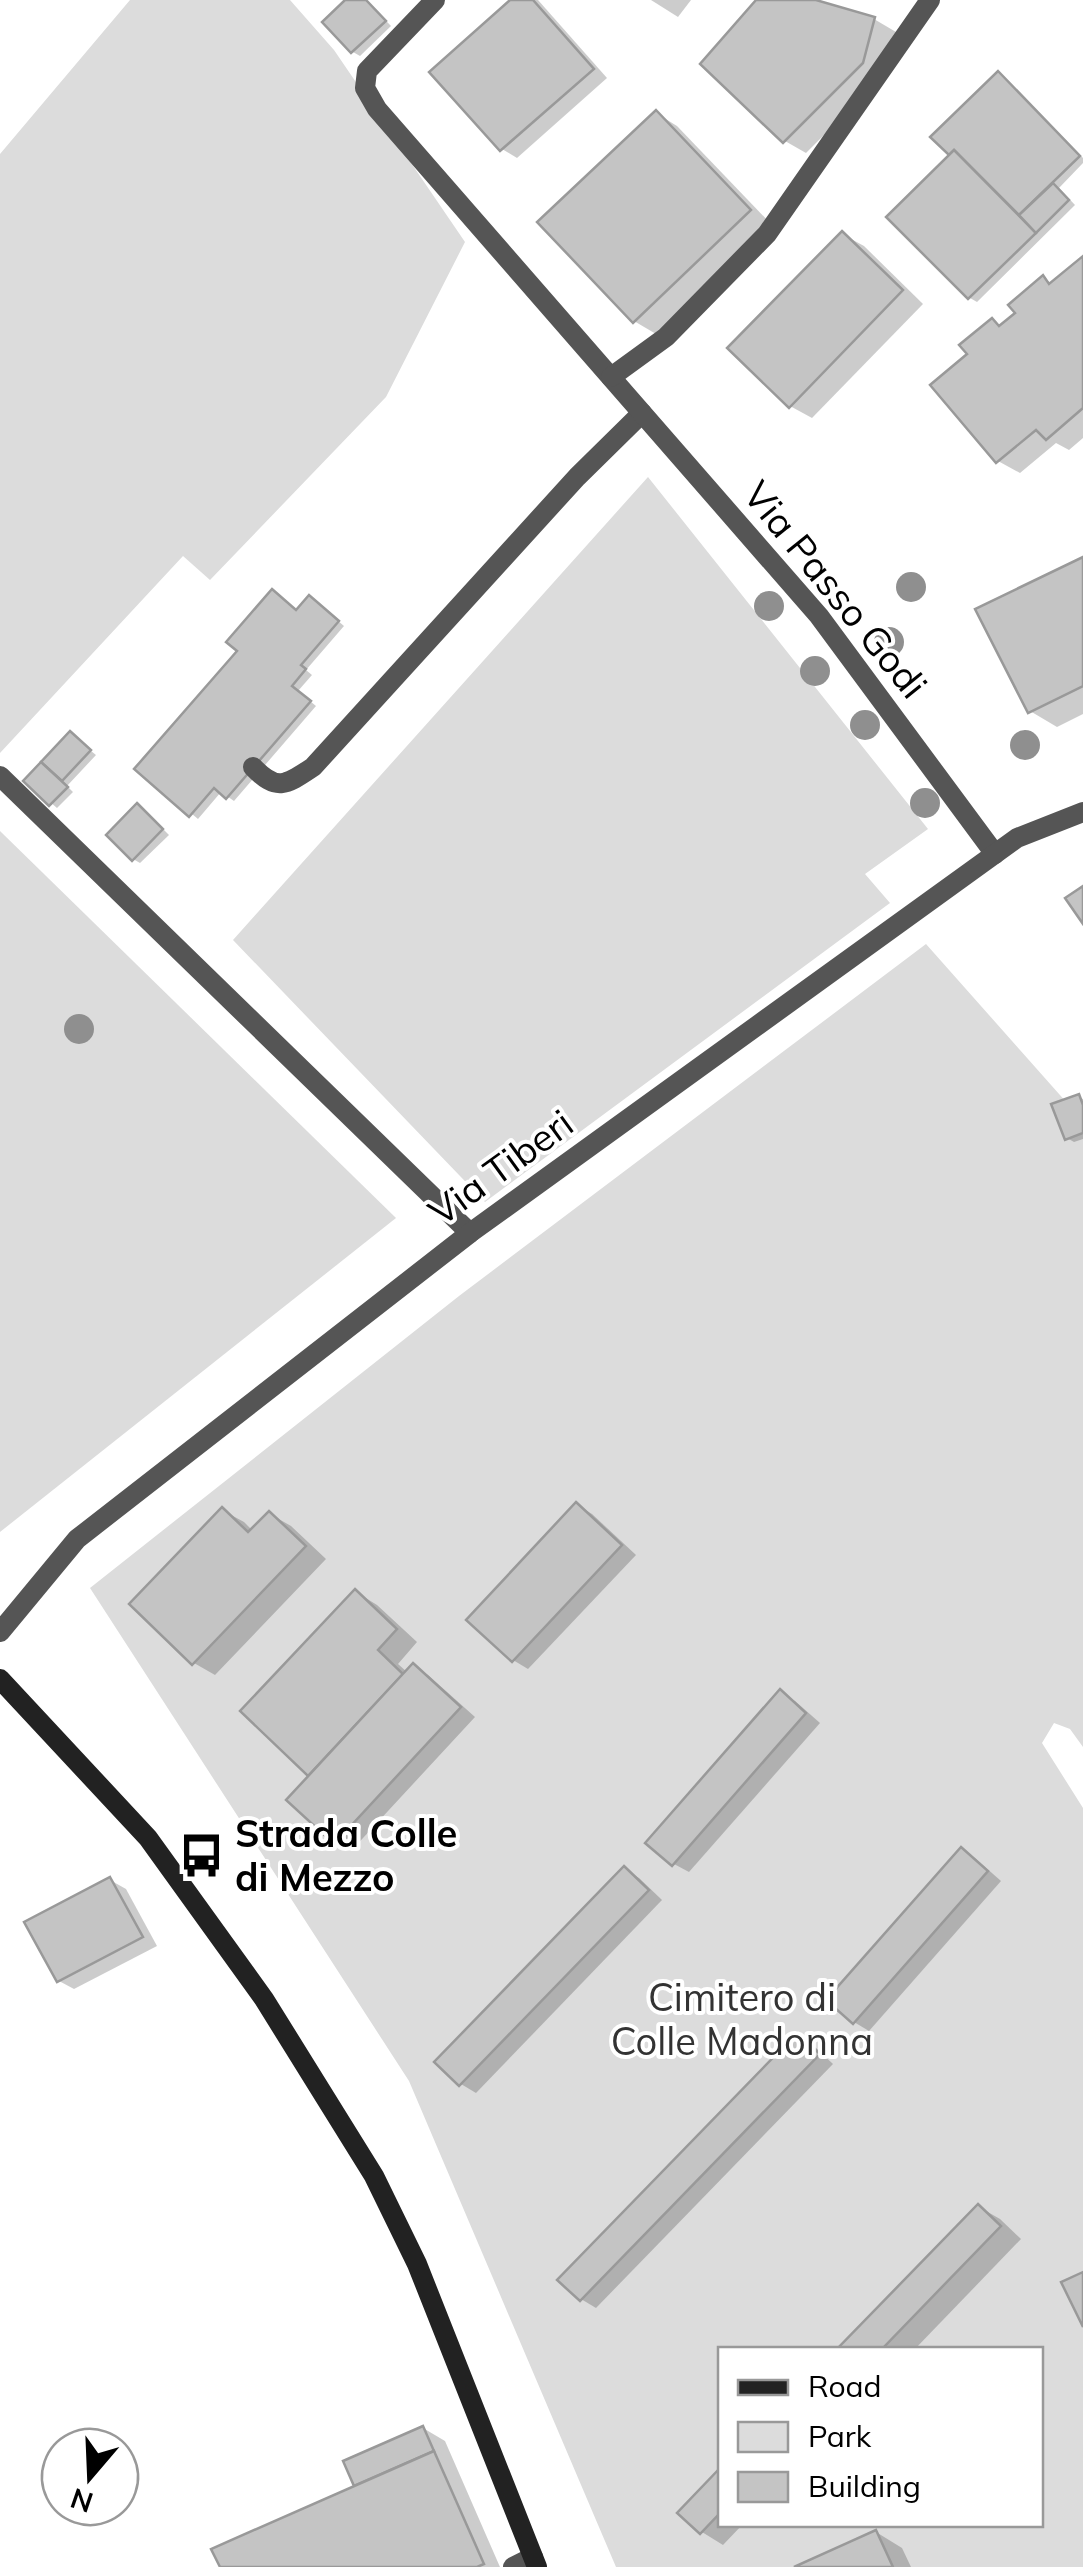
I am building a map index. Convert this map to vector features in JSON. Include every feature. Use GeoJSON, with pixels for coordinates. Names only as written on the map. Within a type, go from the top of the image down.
{"type":"FeatureCollection","features":[{"type":"Feature","properties":{"kind":"street","name":"Via Passo Godi"},"geometry":{"type":"LineString","coordinates":[[435,0],[366,71],[365,88],[377,110],[819,616],[995,854]]}},
{"type":"Feature","properties":{"kind":"street"},"geometry":{"type":"LineString","coordinates":[[610,377],[666,337],[767,234],[930,0]]}},
{"type":"Feature","properties":{"kind":"street"},"geometry":{"type":"LineString","coordinates":[[253,767],[266,782],[280,785],[312,768],[578,477],[642,413]]}},
{"type":"Feature","properties":{"kind":"street"},"geometry":{"type":"LineString","coordinates":[[0,776],[470,1233]]}},
{"type":"Feature","properties":{"kind":"street","name":"Via Tiberi"},"geometry":{"type":"LineString","coordinates":[[0,1632],[76,1540],[470,1233],[1017,838],[1083,812]]}},
{"type":"Feature","properties":{"kind":"street"},"geometry":{"type":"LineString","coordinates":[[0,1679],[148,1838],[264,1999],[374,2176],[418,2264],[535,2562],[513,2567]]}},
{"type":"Feature","properties":{"kind":"green space"},"geometry":{"type":"Polygon","coordinates":[[[130,0],[290,0],[334,50],[465,242],[386,397],[210,580],[183,556],[0,753],[0,154],[130,0]]]}},
{"type":"Feature","properties":{"kind":"green space"},"geometry":{"type":"Polygon","coordinates":[[[648,477],[928,829],[865,874],[890,903],[485,1202],[233,940],[648,477]]]}},
{"type":"Feature","properties":{"kind":"green space"},"geometry":{"type":"Polygon","coordinates":[[[0,831],[396,1218],[0,1532],[0,831]]]}},
{"type":"Feature","properties":{"kind":"green space","name":"Cimitero di Colle Madonna"},"geometry":{"type":"Polygon","coordinates":[[[926,944],[1083,1121],[1083,1747],[1070,1729],[1054,1723],[1042,1743],[1083,1808],[1083,2567],[616,2567],[409,2081],[90,1588],[459,1296],[926,944]]]}},
{"type":"Feature","properties":{"kind":"building"},"geometry":{"type":"Polygon","coordinates":[[[345,0],[366,0],[386,21],[351,53],[322,22],[345,0]]]}},
{"type":"Feature","properties":{"kind":"building"},"geometry":{"type":"Polygon","coordinates":[[[510,0],[533,0],[594,69],[500,151],[429,72],[510,0]]]}},
{"type":"Feature","properties":{"kind":"building"},"geometry":{"type":"Polygon","coordinates":[[[756,0],[816,0],[875,17],[863,63],[783,143],[700,64],[756,0]]]}},
{"type":"Feature","properties":{"kind":"building"},"geometry":{"type":"Polygon","coordinates":[[[998,71],[1080,156],[1019,215],[954,150],[949,155],[930,137],[998,71]]]}},
{"type":"Feature","properties":{"kind":"building"},"geometry":{"type":"Polygon","coordinates":[[[656,110],[751,210],[633,323],[537,222],[656,110]]]}},
{"type":"Feature","properties":{"kind":"building"},"geometry":{"type":"Polygon","coordinates":[[[954,150],[1036,233],[968,299],[886,217],[954,150]]]}},
{"type":"Feature","properties":{"kind":"building"},"geometry":{"type":"Polygon","coordinates":[[[1053,183],[1069,200],[1036,233],[1019,215],[1053,183]]]}},
{"type":"Feature","properties":{"kind":"building"},"geometry":{"type":"Polygon","coordinates":[[[842,231],[903,290],[789,408],[727,348],[842,231]]]}},
{"type":"Feature","properties":{"kind":"building"},"geometry":{"type":"Polygon","coordinates":[[[1083,256],[1083,408],[1046,440],[1036,430],[996,463],[930,385],[967,354],[959,345],[992,318],[999,326],[1015,313],[1008,305],[1043,275],[1049,284],[1083,256]]]}},
{"type":"Feature","properties":{"kind":"building"},"geometry":{"type":"Polygon","coordinates":[[[1083,557],[1083,686],[1028,713],[975,609],[1083,557]]]}},
{"type":"Feature","properties":{"kind":"building"},"geometry":{"type":"Polygon","coordinates":[[[272,589],[296,610],[309,595],[339,621],[301,665],[306,669],[292,686],[311,701],[226,799],[214,788],[189,817],[134,769],[237,651],[226,642],[272,589]]]}},
{"type":"Feature","properties":{"kind":"building"},"geometry":{"type":"Polygon","coordinates":[[[70,731],[91,750],[62,781],[41,762],[70,731]]]}},
{"type":"Feature","properties":{"kind":"building"},"geometry":{"type":"Polygon","coordinates":[[[41,762],[68,787],[49,806],[23,781],[41,762]]]}},
{"type":"Feature","properties":{"kind":"building"},"geometry":{"type":"Polygon","coordinates":[[[137,803],[163,829],[132,861],[106,835],[137,803]]]}},
{"type":"Feature","properties":{"kind":"building"},"geometry":{"type":"Polygon","coordinates":[[[1083,886],[1083,924],[1065,898],[1083,886]]]}},
{"type":"Feature","properties":{"kind":"building"},"geometry":{"type":"Polygon","coordinates":[[[1079,1094],[1083,1133],[1065,1140],[1051,1104],[1079,1094]]]}},
{"type":"Feature","properties":{"kind":"building"},"geometry":{"type":"Polygon","coordinates":[[[576,1502],[622,1545],[512,1662],[466,1620],[576,1502]]]}},
{"type":"Feature","properties":{"kind":"building"},"geometry":{"type":"Polygon","coordinates":[[[222,1507],[248,1532],[269,1511],[306,1546],[192,1665],[129,1604],[222,1507]]]}},
{"type":"Feature","properties":{"kind":"building"},"geometry":{"type":"Polygon","coordinates":[[[355,1589],[397,1629],[378,1650],[403,1674],[308,1776],[240,1711],[355,1589]]]}},
{"type":"Feature","properties":{"kind":"building"},"geometry":{"type":"Polygon","coordinates":[[[413,1663],[461,1707],[334,1844],[286,1800],[413,1663]]]}},
{"type":"Feature","properties":{"kind":"building"},"geometry":{"type":"Polygon","coordinates":[[[780,1689],[806,1713],[672,1866],[645,1843],[780,1689]]]}},
{"type":"Feature","properties":{"kind":"building"},"geometry":{"type":"Polygon","coordinates":[[[961,1847],[988,1871],[853,2024],[826,2000],[961,1847]]]}},
{"type":"Feature","properties":{"kind":"building"},"geometry":{"type":"Polygon","coordinates":[[[624,1866],[649,1890],[459,2086],[434,2062],[624,1866]]]}},
{"type":"Feature","properties":{"kind":"building"},"geometry":{"type":"Polygon","coordinates":[[[110,1877],[143,1937],[57,1982],[24,1922],[110,1877]]]}},
{"type":"Feature","properties":{"kind":"building"},"geometry":{"type":"Polygon","coordinates":[[[797,2033],[820,2054],[580,2301],[557,2280],[797,2033]]]}},
{"type":"Feature","properties":{"kind":"building"},"geometry":{"type":"Polygon","coordinates":[[[978,2204],[1001,2226],[884,2347],[839,2347],[978,2204]]]}},
{"type":"Feature","properties":{"kind":"building"},"geometry":{"type":"Polygon","coordinates":[[[1083,2272],[1083,2327],[1061,2282],[1083,2272]]]}},
{"type":"Feature","properties":{"kind":"building"},"geometry":{"type":"Polygon","coordinates":[[[423,2426],[434,2451],[354,2486],[343,2461],[423,2426]]]}},
{"type":"Feature","properties":{"kind":"building"},"geometry":{"type":"Polygon","coordinates":[[[434,2451],[484,2564],[220,2567],[211,2549],[434,2451]]]}},
{"type":"Feature","properties":{"kind":"building"},"geometry":{"type":"Polygon","coordinates":[[[718,2470],[718,2515],[700,2534],[677,2513],[718,2470]]]}},
{"type":"Feature","properties":{"kind":"building"},"geometry":{"type":"Polygon","coordinates":[[[876,2530],[893,2567],[794,2567],[876,2530]]]}},
{"type":"Feature","properties":{"kind":"place","name":"Strada Colle di Mezzo"},"geometry":{"type":"Point","coordinates":[202,1856]}}]}
